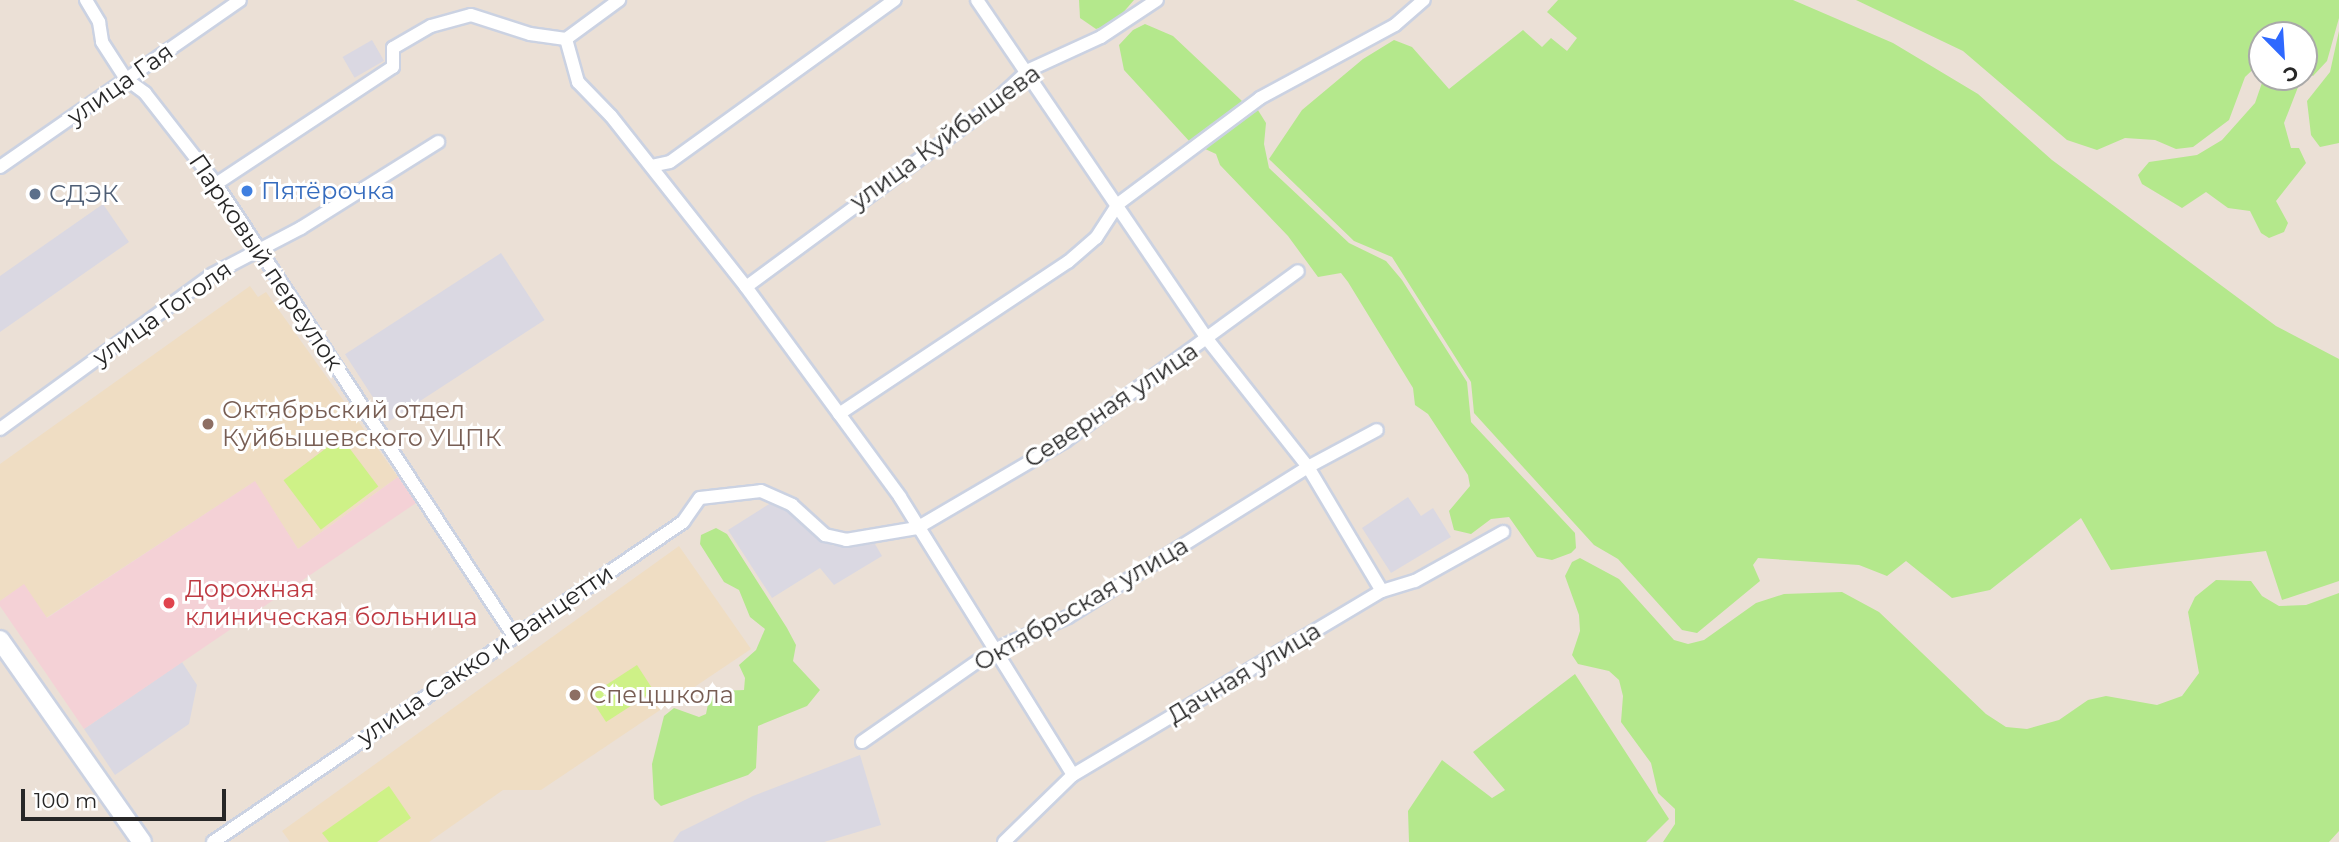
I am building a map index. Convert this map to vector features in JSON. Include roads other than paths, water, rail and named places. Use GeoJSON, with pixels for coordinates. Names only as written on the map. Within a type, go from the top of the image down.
{"type":"FeatureCollection","features":[{"type":"Feature","properties":{"kind":"main road"},"geometry":{"type":"LineString","coordinates":[[0,640],[142,842]]}},
{"type":"Feature","properties":{"kind":"street","name":"Парковый переулок"},"geometry":{"type":"LineString","coordinates":[[86,0],[99,22],[103,42],[126,79],[145,93],[216,184],[513,635]]}},
{"type":"Feature","properties":{"kind":"street","name":"улица Гая"},"geometry":{"type":"LineString","coordinates":[[0,167],[240,0]]}},
{"type":"Feature","properties":{"kind":"street"},"geometry":{"type":"LineString","coordinates":[[471,15],[472,0]]}},
{"type":"Feature","properties":{"kind":"street"},"geometry":{"type":"LineString","coordinates":[[216,184],[393,67],[393,48],[404,38],[471,15],[530,34],[566,39],[619,0]]}},
{"type":"Feature","properties":{"kind":"street"},"geometry":{"type":"LineString","coordinates":[[651,166],[670,162],[895,0]]}},
{"type":"Feature","properties":{"kind":"street"},"geometry":{"type":"LineString","coordinates":[[977,0],[1028,71],[1208,339],[1308,467],[1382,591]]}},
{"type":"Feature","properties":{"kind":"street"},"geometry":{"type":"LineString","coordinates":[[838,414],[1068,262],[1096,238],[1118,204],[1260,98],[1395,25],[1424,0]]}},
{"type":"Feature","properties":{"kind":"street","name":"улица Куйбышева"},"geometry":{"type":"LineString","coordinates":[[746,287],[986,109],[1028,71],[1101,37],[1155,1]]}},
{"type":"Feature","properties":{"kind":"street"},"geometry":{"type":"LineString","coordinates":[[566,39],[578,82],[651,166],[746,287],[838,414],[917,528],[1073,775]]}},
{"type":"Feature","properties":{"kind":"street","name":"улица Гоголя"},"geometry":{"type":"LineString","coordinates":[[0,429],[212,274],[260,250],[438,142]]}},
{"type":"Feature","properties":{"kind":"street","name":"Северная улица"},"geometry":{"type":"LineString","coordinates":[[917,528],[1065,441],[1298,271]]}},
{"type":"Feature","properties":{"kind":"street","name":"Октябрьская улица"},"geometry":{"type":"LineString","coordinates":[[862,742],[994,650],[1068,617],[1308,467],[1377,430]]}},
{"type":"Feature","properties":{"kind":"street","name":"улица Сакко и Ванцетти"},"geometry":{"type":"LineString","coordinates":[[213,842],[513,635],[683,522],[700,498],[761,491],[792,505],[825,535],[846,540],[917,528]]}},
{"type":"Feature","properties":{"kind":"street","name":"Дачная улица"},"geometry":{"type":"LineString","coordinates":[[1004,842],[1073,775],[1382,591],[1415,581],[1503,532]]}},
{"type":"Feature","properties":{"kind":"place","name":"Пятёрочка"},"geometry":{"type":"Point","coordinates":[247,191]}},
{"type":"Feature","properties":{"kind":"place","name":"СДЭК"},"geometry":{"type":"Point","coordinates":[35,194]}},
{"type":"Feature","properties":{"kind":"place","name":"Октябрьский отдел Куйбышевского УЦПК"},"geometry":{"type":"Point","coordinates":[208,424]}},
{"type":"Feature","properties":{"kind":"place","name":"Дорожная клиническая больница"},"geometry":{"type":"Point","coordinates":[169,603]}},
{"type":"Feature","properties":{"kind":"place","name":"Спецшкола"},"geometry":{"type":"Point","coordinates":[575,695]}}]}
